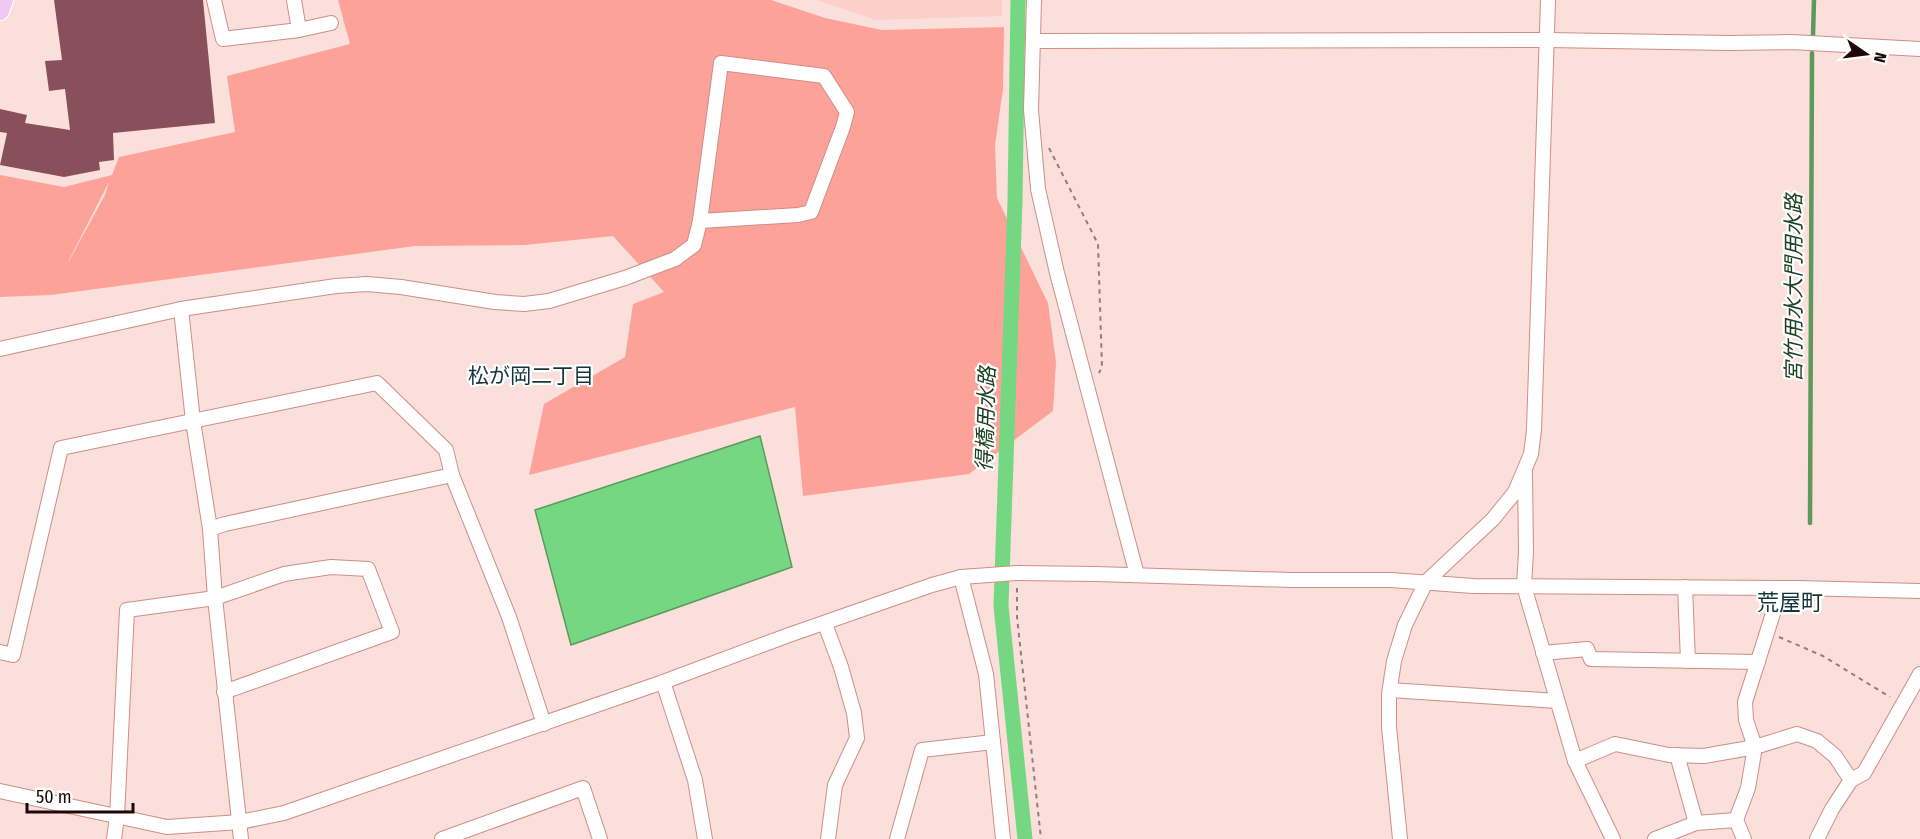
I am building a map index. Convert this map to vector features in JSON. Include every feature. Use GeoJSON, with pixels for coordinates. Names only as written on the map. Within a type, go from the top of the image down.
{"type":"FeatureCollection","features":[{"type":"Feature","properties":{"kind":"main road"},"geometry":{"type":"LineString","coordinates":[[0,11],[4,0]]}},
{"type":"Feature","properties":{"kind":"street"},"geometry":{"type":"LineString","coordinates":[[214,0],[223,39],[299,30],[331,23]]}},
{"type":"Feature","properties":{"kind":"street"},"geometry":{"type":"LineString","coordinates":[[294,0],[299,30]]}},
{"type":"Feature","properties":{"kind":"street"},"geometry":{"type":"LineString","coordinates":[[1034,0],[1030,110],[1038,189],[1057,273],[1137,575]]}},
{"type":"Feature","properties":{"kind":"street"},"geometry":{"type":"LineString","coordinates":[[1400,839],[1389,727],[1394,661],[1405,625],[1426,582],[1493,519],[1515,492],[1531,454],[1534,430],[1548,0]]}},
{"type":"Feature","properties":{"kind":"street"},"geometry":{"type":"LineString","coordinates":[[1033,41],[1791,42],[1920,49]]}},
{"type":"Feature","properties":{"kind":"street"},"geometry":{"type":"LineString","coordinates":[[0,349],[181,309],[336,286],[367,284],[401,287],[495,302],[524,304],[549,301],[625,278],[675,259],[694,245],[700,221],[721,63],[824,76],[847,112],[811,212],[798,215],[700,221]]}},
{"type":"Feature","properties":{"kind":"street"},"geometry":{"type":"LineString","coordinates":[[181,309],[193,421],[210,529],[224,692],[241,839]]}},
{"type":"Feature","properties":{"kind":"street"},"geometry":{"type":"LineString","coordinates":[[0,652],[13,655],[61,448],[377,383],[446,450],[452,475],[509,617],[544,724]]}},
{"type":"Feature","properties":{"kind":"street"},"geometry":{"type":"LineString","coordinates":[[1525,468],[1524,586],[1575,761],[1613,839]]}},
{"type":"Feature","properties":{"kind":"street"},"geometry":{"type":"LineString","coordinates":[[210,529],[237,521],[452,475]]}},
{"type":"Feature","properties":{"kind":"street"},"geometry":{"type":"LineString","coordinates":[[114,839],[128,610],[215,598],[284,574],[331,567],[368,569],[392,632],[224,692]]}},
{"type":"Feature","properties":{"kind":"street"},"geometry":{"type":"LineString","coordinates":[[0,791],[167,827],[240,822],[284,813],[544,724],[932,585],[962,577],[1013,574],[1137,575],[1291,580],[1390,580],[1473,586],[1920,591]]}},
{"type":"Feature","properties":{"kind":"street"},"geometry":{"type":"LineString","coordinates":[[962,577],[986,674],[1003,839]]}},
{"type":"Feature","properties":{"kind":"street"},"geometry":{"type":"LineString","coordinates":[[1685,587],[1688,660]]}},
{"type":"Feature","properties":{"kind":"street"},"geometry":{"type":"LineString","coordinates":[[1744,839],[1736,820],[1748,788],[1755,747],[1746,720],[1745,702],[1780,588]]}},
{"type":"Feature","properties":{"kind":"street"},"geometry":{"type":"LineString","coordinates":[[825,624],[854,712],[857,738],[835,785],[828,839]]}},
{"type":"Feature","properties":{"kind":"street"},"geometry":{"type":"LineString","coordinates":[[1543,653],[1587,649],[1591,659],[1758,662]]}},
{"type":"Feature","properties":{"kind":"street"},"geometry":{"type":"LineString","coordinates":[[1817,839],[1832,809],[1851,780],[1863,773],[1920,674]]}},
{"type":"Feature","properties":{"kind":"street"},"geometry":{"type":"LineString","coordinates":[[663,682],[695,780],[705,839]]}},
{"type":"Feature","properties":{"kind":"street"},"geometry":{"type":"LineString","coordinates":[[1390,690],[1557,701]]}},
{"type":"Feature","properties":{"kind":"street"},"geometry":{"type":"LineString","coordinates":[[1575,761],[1616,744],[1677,755],[1704,756],[1755,747],[1797,734],[1817,741],[1835,756],[1851,780]]}},
{"type":"Feature","properties":{"kind":"street"},"geometry":{"type":"LineString","coordinates":[[897,839],[922,750],[993,742]]}},
{"type":"Feature","properties":{"kind":"street"},"geometry":{"type":"LineString","coordinates":[[1677,755],[1695,823]]}},
{"type":"Feature","properties":{"kind":"street"},"geometry":{"type":"LineString","coordinates":[[442,839],[583,788],[600,839]]}},
{"type":"Feature","properties":{"kind":"street"},"geometry":{"type":"LineString","coordinates":[[1655,839],[1695,823],[1736,820]]}},
{"type":"Feature","properties":{"kind":"path"},"geometry":{"type":"LineString","coordinates":[[1046,141],[1098,244],[1102,367],[1088,391]]}},
{"type":"Feature","properties":{"kind":"path"},"geometry":{"type":"LineString","coordinates":[[1013,574],[1041,839]]}},
{"type":"Feature","properties":{"kind":"path"},"geometry":{"type":"LineString","coordinates":[[1767,632],[1823,656],[1902,705]]}},
{"type":"Feature","properties":{"kind":"shaded area"},"geometry":{"type":"Polygon","coordinates":[[[338,0],[771,0],[825,18],[882,30],[1004,27],[1003,89],[995,145],[997,198],[1048,303],[1056,362],[1053,411],[969,474],[803,496],[795,407],[529,475],[544,404],[625,357],[633,304],[664,292],[613,236],[525,245],[415,246],[51,295],[0,297],[0,175],[64,187],[112,175],[119,157],[235,132],[227,76],[350,44],[338,0]],[[109,182],[69,261],[105,195],[109,182]]]}},
{"type":"Feature","properties":{"kind":"shaded area"},"geometry":{"type":"Polygon","coordinates":[[[817,0],[1002,0],[1002,16],[876,20],[817,0]]]}},
{"type":"Feature","properties":{"kind":"shaded area"},"geometry":{"type":"Polygon","coordinates":[[[760,436],[792,567],[571,645],[535,510],[760,436]]]}},
{"type":"Feature","properties":{"kind":"building"},"geometry":{"type":"Polygon","coordinates":[[[54,0],[203,0],[215,123],[113,133],[114,160],[99,162],[100,170],[64,177],[0,165],[7,133],[0,132],[0,109],[27,115],[25,123],[70,130],[65,89],[49,91],[45,61],[62,60],[54,0]]]}},
{"type":"Feature","properties":{"kind":"waterway","name":"得橋用水路"},"geometry":{"type":"LineString","coordinates":[[1018,0],[1015,201],[1001,606],[1025,839]]}},
{"type":"Feature","properties":{"kind":"waterway","name":"宮竹用水大門用水路"},"geometry":{"type":"LineString","coordinates":[[1813,35],[1814,0]]}},
{"type":"Feature","properties":{"kind":"waterway","name":"宮竹用水大門用水路"},"geometry":{"type":"LineString","coordinates":[[1810,523],[1812,53]]}},
{"type":"Feature","properties":{"kind":"district","name":"松が岡二丁目"},"geometry":{"type":"Point","coordinates":[531,376]}},
{"type":"Feature","properties":{"kind":"district","name":"荒屋町"},"geometry":{"type":"Point","coordinates":[1790,602]}}]}
